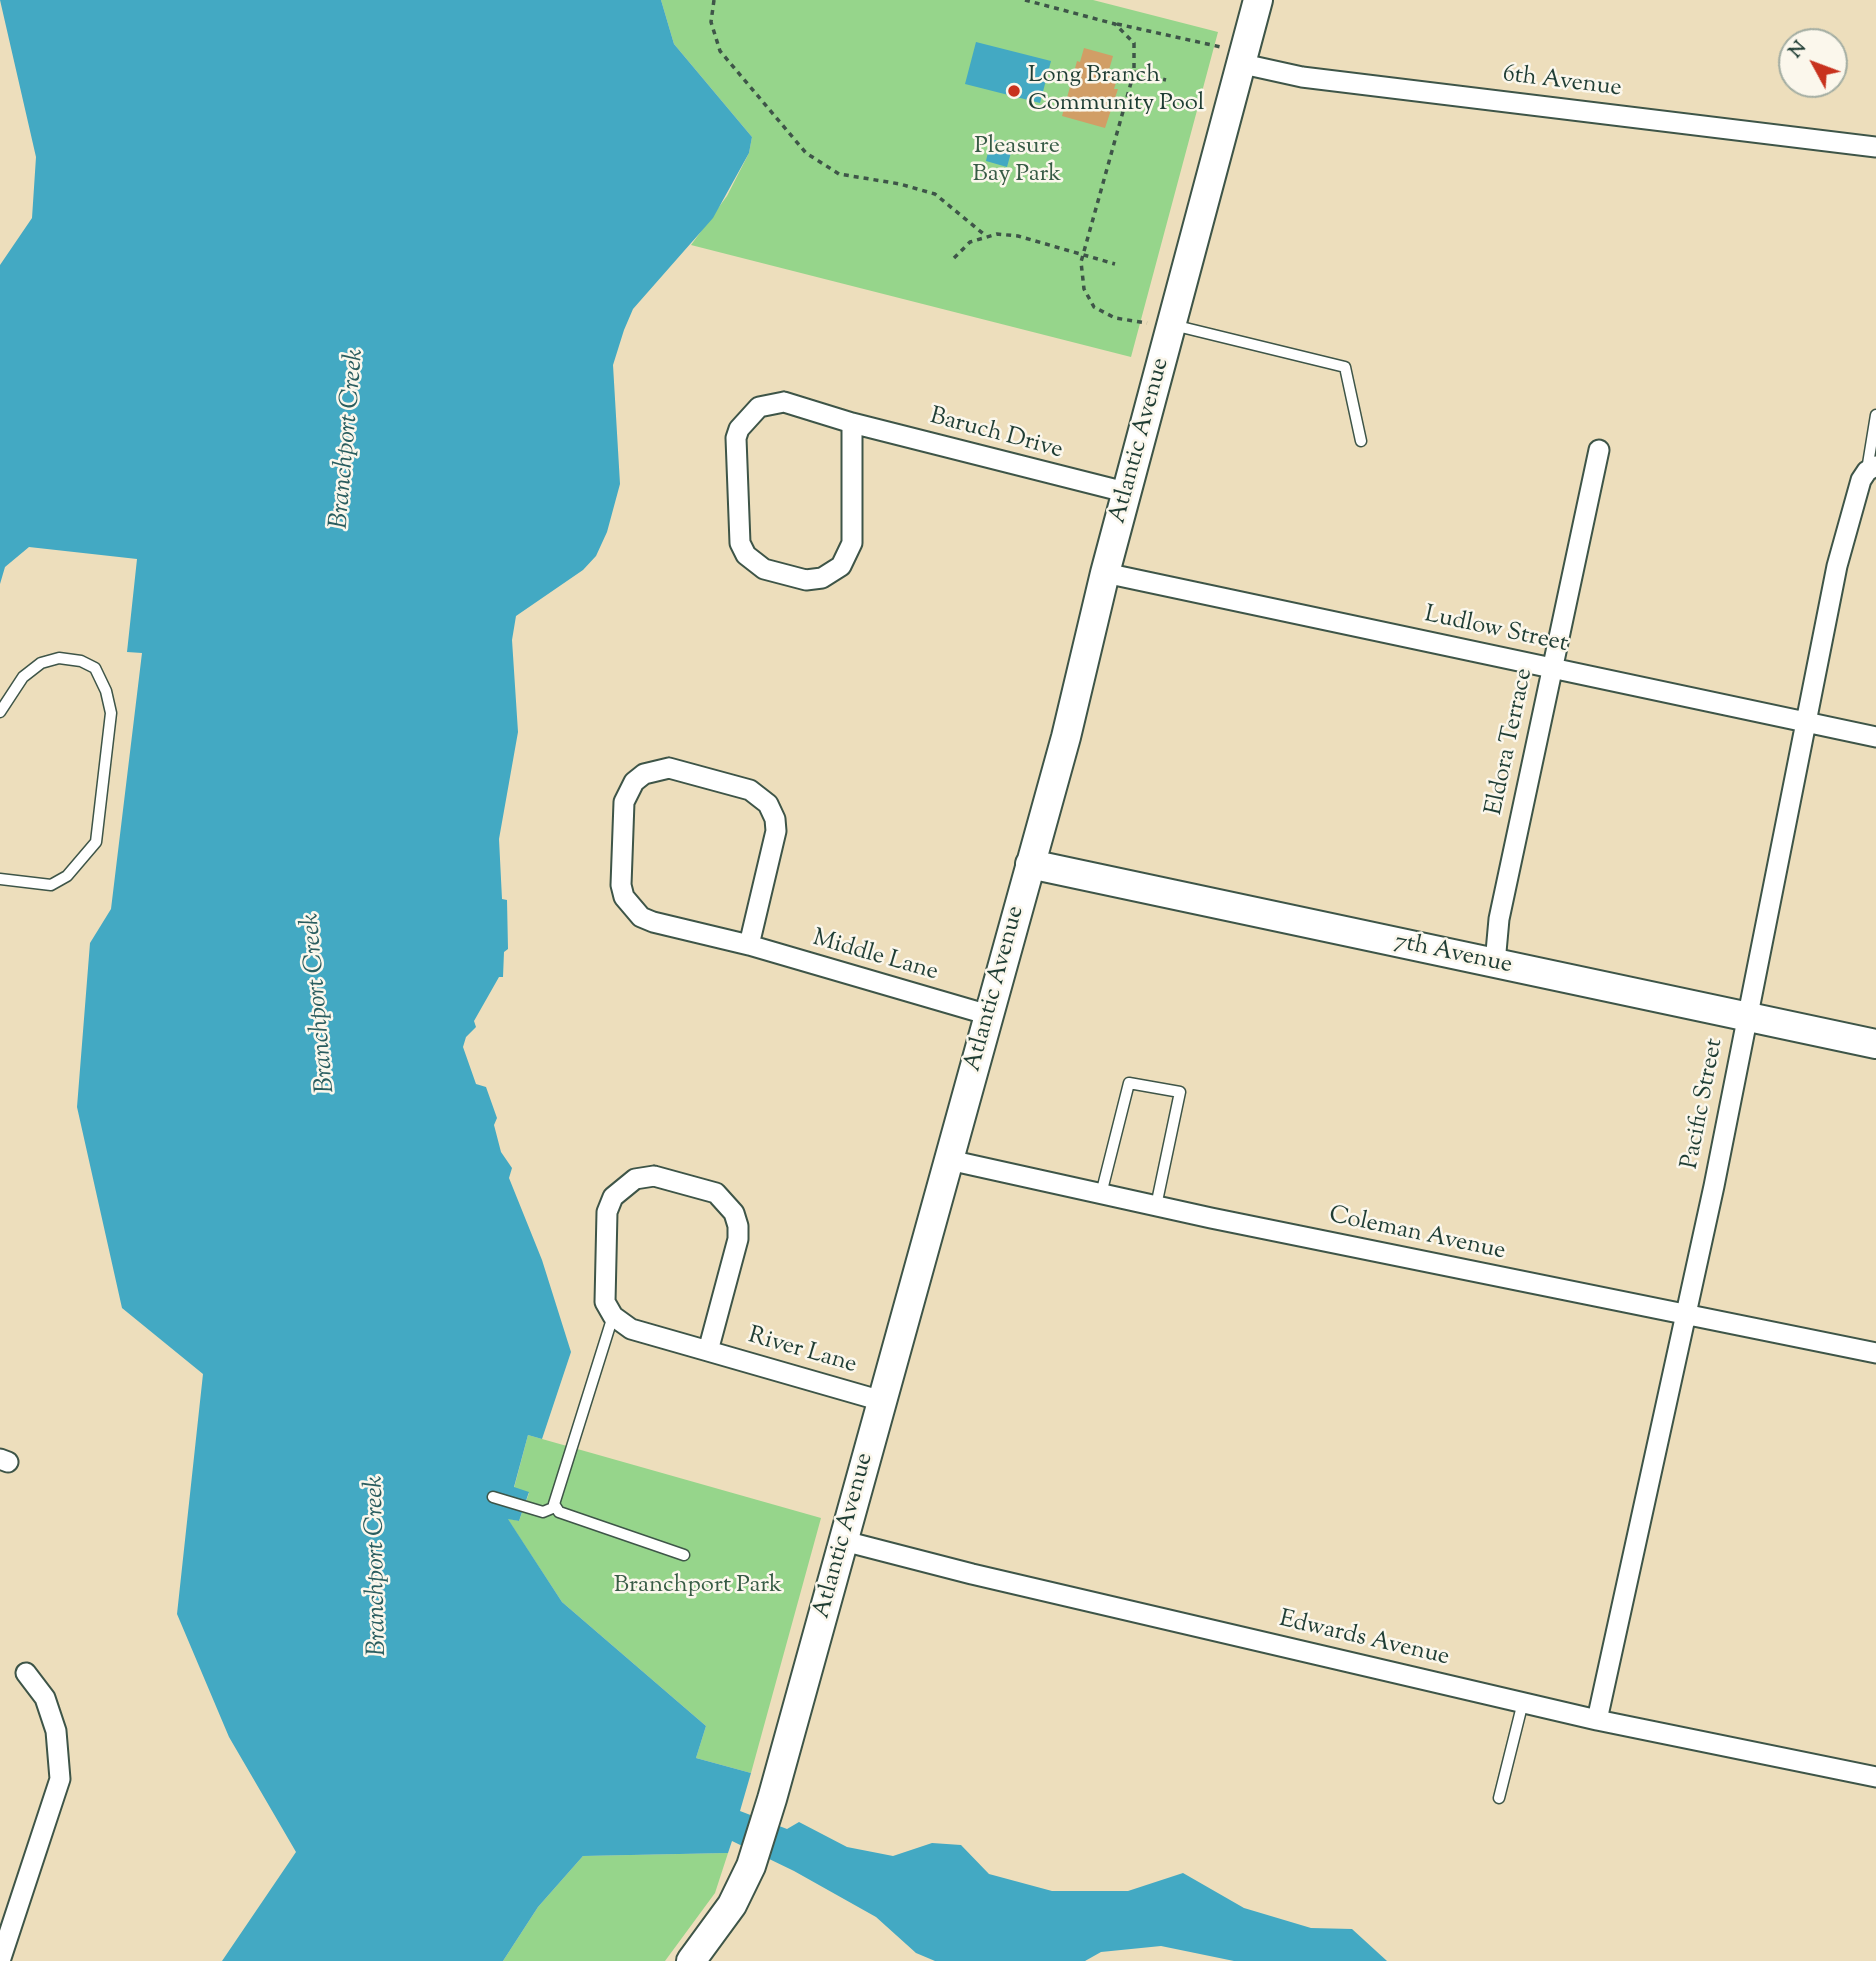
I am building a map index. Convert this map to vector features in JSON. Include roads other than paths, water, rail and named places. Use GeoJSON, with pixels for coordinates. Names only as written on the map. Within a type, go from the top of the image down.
{"type":"FeatureCollection","features":[{"type":"Feature","properties":{"kind":"street","name":"Atlantic Avenue"},"geometry":{"type":"LineString","coordinates":[[691,1961],[732,1905],[753,1860],[766,1817],[1066,737],[1105,573],[1129,493],[1160,324],[1243,64],[1258,0]]}},
{"type":"Feature","properties":{"kind":"street","name":"6th Avenue"},"geometry":{"type":"LineString","coordinates":[[1243,64],[1302,76],[1876,147]]}},
{"type":"Feature","properties":{"kind":"street","name":"Baruch Drive"},"geometry":{"type":"LineString","coordinates":[[852,422],[852,543],[848,556],[834,573],[806,580],[756,564],[740,543],[737,530],[736,438],[744,420],[759,407],[784,402],[1129,493]]}},
{"type":"Feature","properties":{"kind":"street","name":"Eldora Terrace"},"geometry":{"type":"LineString","coordinates":[[1495,964],[1499,919],[1599,450]]}},
{"type":"Feature","properties":{"kind":"street","name":"Pacific Street"},"geometry":{"type":"LineString","coordinates":[[1597,1720],[1714,1186],[1838,566],[1855,496],[1872,468]]}},
{"type":"Feature","properties":{"kind":"street","name":"Ludlow Street"},"geometry":{"type":"LineString","coordinates":[[1105,573],[1876,737]]}},
{"type":"Feature","properties":{"kind":"street","name":"Middle Lane"},"geometry":{"type":"LineString","coordinates":[[748,944],[776,831],[775,819],[768,804],[750,790],[669,768],[644,774],[634,782],[624,802],[621,885],[624,897],[641,917],[748,944],[989,1015]]}},
{"type":"Feature","properties":{"kind":"street","name":"7th Avenue"},"geometry":{"type":"LineString","coordinates":[[1030,864],[1876,1044]]}},
{"type":"Feature","properties":{"kind":"street","name":"Coleman Avenue"},"geometry":{"type":"LineString","coordinates":[[949,1160],[1156,1206],[1876,1353]]}},
{"type":"Feature","properties":{"kind":"street","name":"River Lane"},"geometry":{"type":"LineString","coordinates":[[708,1351],[738,1239],[734,1213],[716,1193],[654,1176],[635,1179],[612,1197],[607,1212],[603,1292],[613,1316],[631,1329],[882,1401]]}},
{"type":"Feature","properties":{"kind":"street","name":"Edwards Avenue"},"geometry":{"type":"LineString","coordinates":[[844,1541],[972,1574],[1597,1720],[1876,1777]]}},
{"type":"Feature","properties":{"kind":"street"},"geometry":{"type":"LineString","coordinates":[[1,1961],[60,1779],[56,1731],[45,1698],[26,1673]]}},
{"type":"Feature","properties":{"kind":"lane"},"geometry":{"type":"LineString","coordinates":[[1160,324],[1345,367],[1361,441]]}},
{"type":"Feature","properties":{"kind":"lane"},"geometry":{"type":"LineString","coordinates":[[1872,468],[1876,415]]}},
{"type":"Feature","properties":{"kind":"lane"},"geometry":{"type":"LineString","coordinates":[[0,712],[23,677],[41,663],[59,658],[81,660],[95,668],[106,691],[111,713],[96,842],[67,876],[51,885],[0,879]]}},
{"type":"Feature","properties":{"kind":"lane"},"geometry":{"type":"LineString","coordinates":[[1101,1194],[1129,1083],[1180,1092],[1156,1206]]}},
{"type":"Feature","properties":{"kind":"lane"},"geometry":{"type":"LineString","coordinates":[[555,1507],[613,1316]]}},
{"type":"Feature","properties":{"kind":"lane"},"geometry":{"type":"LineString","coordinates":[[493,1497],[540,1511],[555,1507]]}},
{"type":"Feature","properties":{"kind":"lane"},"geometry":{"type":"LineString","coordinates":[[555,1507],[559,1512],[684,1555]]}},
{"type":"Feature","properties":{"kind":"lane"},"geometry":{"type":"LineString","coordinates":[[1499,1798],[1523,1702]]}},
{"type":"Feature","properties":{"kind":"water","name":"Branchport Creek"},"geometry":{"type":"Polygon","coordinates":[[[0,0],[661,0],[674,44],[752,137],[749,153],[713,218],[633,309],[624,330],[613,365],[620,484],[607,532],[596,556],[583,570],[516,616],[512,640],[518,732],[499,839],[502,899],[507,900],[508,949],[504,952],[503,977],[499,977],[474,1021],[476,1027],[466,1037],[463,1047],[476,1084],[486,1087],[497,1118],[494,1125],[501,1152],[512,1168],[509,1178],[542,1260],[571,1352],[542,1439],[528,1435],[514,1487],[529,1492],[519,1521],[508,1519],[562,1602],[706,1726],[696,1758],[751,1773],[740,1811],[787,1829],[799,1822],[847,1847],[893,1856],[932,1843],[961,1845],[989,1874],[1052,1891],[1128,1891],[1183,1873],[1244,1908],[1311,1928],[1352,1929],[1387,1961],[1234,1961],[1161,1946],[1101,1952],[1085,1961],[935,1961],[916,1953],[876,1917],[794,1871],[732,1841],[728,1853],[583,1856],[538,1907],[503,1961],[222,1961],[296,1852],[229,1737],[177,1614],[203,1374],[122,1308],[77,1107],[90,943],[111,909],[142,653],[127,652],[137,559],[29,547],[5,567],[0,584],[0,265],[32,218],[36,157],[0,0]]]}},
{"type":"Feature","properties":{"kind":"water"},"geometry":{"type":"Polygon","coordinates":[[[976,42],[1051,61],[1040,103],[965,84],[976,42]]]}},
{"type":"Feature","properties":{"kind":"water"},"geometry":{"type":"Polygon","coordinates":[[[991,139],[1013,145],[1007,167],[986,161],[991,139]]]}},
{"type":"Feature","properties":{"kind":"place","name":"Long Branch Community Pool"},"geometry":{"type":"Point","coordinates":[1014,91]}},
{"type":"Feature","properties":{"kind":"park label","name":"Pleasure Bay Park"},"geometry":{"type":"Point","coordinates":[1017,162]}},
{"type":"Feature","properties":{"kind":"park label","name":"Branchport Park"},"geometry":{"type":"Point","coordinates":[698,1587]}}]}
